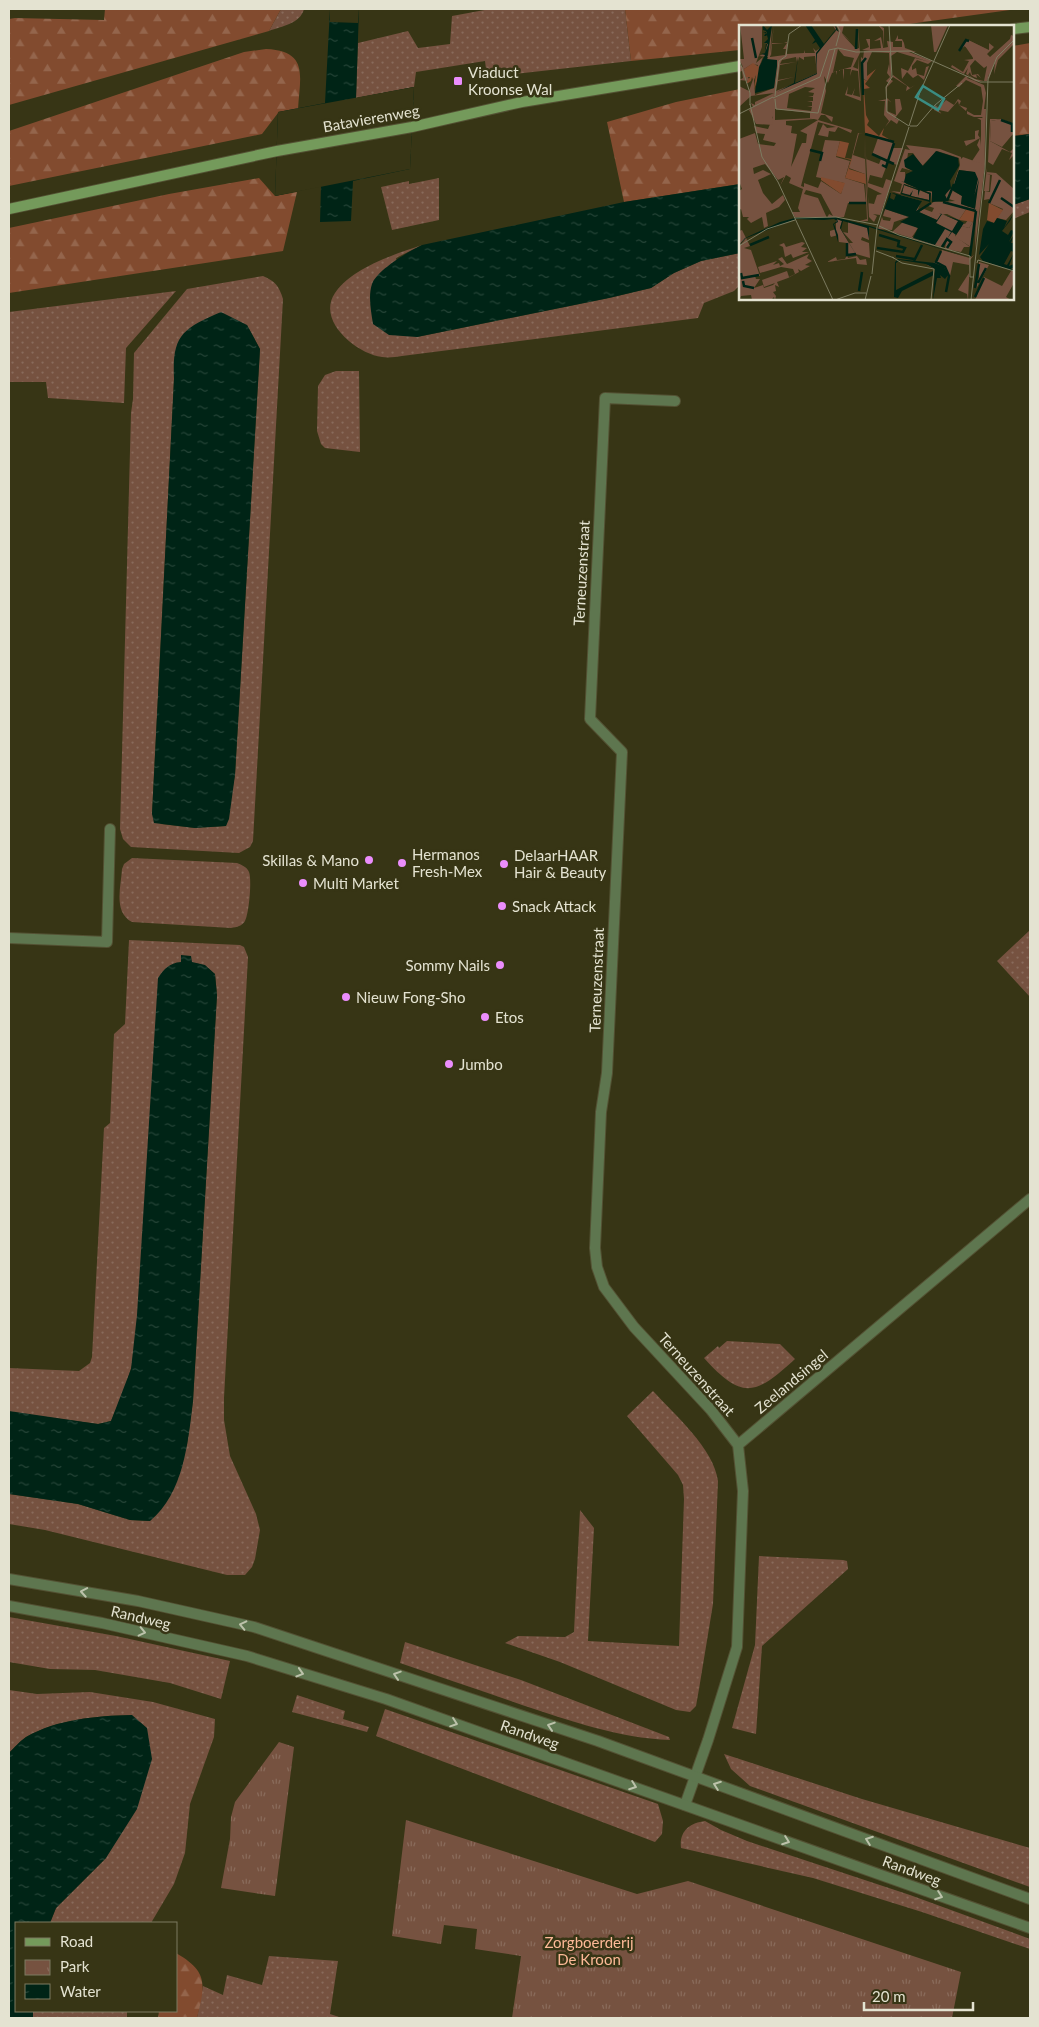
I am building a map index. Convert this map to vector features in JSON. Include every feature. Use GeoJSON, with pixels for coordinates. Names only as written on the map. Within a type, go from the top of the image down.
{"type":"FeatureCollection","features":[{"type":"Feature","properties":{"kind":"main road"},"geometry":{"type":"LineString","coordinates":[[1014,29],[1030,27]]}},
{"type":"Feature","properties":{"kind":"main road","name":"Batavierenweg"},"geometry":{"type":"LineString","coordinates":[[9,210],[277,151],[412,127],[522,102],[739,66]]}},
{"type":"Feature","properties":{"kind":"street","name":"Terneuzenstraat"},"geometry":{"type":"LineString","coordinates":[[675,402],[605,398],[590,719],[622,752],[607,1073],[601,1112],[597,1267],[604,1286],[628,1319],[711,1410],[738,1445]]}},
{"type":"Feature","properties":{"kind":"street"},"geometry":{"type":"LineString","coordinates":[[9,938],[107,942],[110,829]]}},
{"type":"Feature","properties":{"kind":"street","name":"Zeelandsingel"},"geometry":{"type":"LineString","coordinates":[[738,1445],[1030,1198]]}},
{"type":"Feature","properties":{"kind":"street"},"geometry":{"type":"LineString","coordinates":[[685,1805],[696,1777],[738,1647],[743,1491],[738,1445]]}},
{"type":"Feature","properties":{"kind":"street","name":"Randweg"},"geometry":{"type":"LineString","coordinates":[[9,1579],[138,1601],[254,1627],[598,1741],[1030,1899]]}},
{"type":"Feature","properties":{"kind":"street","name":"Randweg"},"geometry":{"type":"LineString","coordinates":[[9,1606],[102,1623],[247,1656],[386,1699],[1030,1928]]}},
{"type":"Feature","properties":{"kind":"green space"},"geometry":{"type":"Polygon","coordinates":[[[105,9],[281,9],[269,31],[9,105],[9,19],[104,20],[105,9]]]}},
{"type":"Feature","properties":{"kind":"green space"},"geometry":{"type":"Polygon","coordinates":[[[281,9],[304,9],[295,21],[269,31],[281,9]]]}},
{"type":"Feature","properties":{"kind":"green space"},"geometry":{"type":"Polygon","coordinates":[[[490,9],[625,9],[631,61],[487,77],[485,61],[416,72],[414,87],[356,98],[358,43],[408,31],[418,48],[450,44],[452,16],[490,9]]]}},
{"type":"Feature","properties":{"kind":"green space"},"geometry":{"type":"Polygon","coordinates":[[[625,9],[1017,9],[902,25],[739,25],[739,50],[631,61],[625,9]]]}},
{"type":"Feature","properties":{"kind":"green space"},"geometry":{"type":"Polygon","coordinates":[[[1030,43],[1030,134],[1014,136],[1014,46],[1030,43]]]}},
{"type":"Feature","properties":{"kind":"green space"},"geometry":{"type":"Polygon","coordinates":[[[266,49],[280,51],[296,60],[299,67],[300,86],[298,109],[278,113],[262,134],[9,186],[9,131],[244,52],[266,49]]]}},
{"type":"Feature","properties":{"kind":"green space"},"geometry":{"type":"Polygon","coordinates":[[[739,89],[739,184],[624,202],[607,122],[676,102],[739,89]]]}},
{"type":"Feature","properties":{"kind":"green space"},"geometry":{"type":"Polygon","coordinates":[[[259,178],[275,196],[297,192],[283,251],[9,293],[9,228],[169,194],[259,178]]]}},
{"type":"Feature","properties":{"kind":"green space"},"geometry":{"type":"Polygon","coordinates":[[[439,178],[439,220],[392,230],[381,187],[409,181],[409,184],[439,178]]]}},
{"type":"Feature","properties":{"kind":"green space"},"geometry":{"type":"Polygon","coordinates":[[[1030,199],[1030,212],[1014,219],[1014,205],[1030,199]]]}},
{"type":"Feature","properties":{"kind":"green space"},"geometry":{"type":"Polygon","coordinates":[[[422,245],[396,258],[417,337],[651,288],[674,273],[701,261],[739,253],[739,286],[734,291],[704,303],[698,318],[395,357],[382,357],[361,350],[342,334],[335,325],[331,314],[331,304],[335,293],[352,276],[387,258],[422,245]]]}},
{"type":"Feature","properties":{"kind":"green space"},"geometry":{"type":"Polygon","coordinates":[[[263,276],[276,284],[283,299],[253,841],[250,847],[239,853],[131,847],[123,839],[120,829],[134,353],[187,289],[263,276]],[[247,325],[174,379],[152,814],[161,824],[195,828],[226,826],[235,775],[260,349],[247,325]]]}},
{"type":"Feature","properties":{"kind":"green space"},"geometry":{"type":"Polygon","coordinates":[[[176,291],[126,348],[124,403],[48,398],[46,382],[9,382],[9,312],[176,291]]]}},
{"type":"Feature","properties":{"kind":"green space"},"geometry":{"type":"Polygon","coordinates":[[[336,371],[359,371],[360,452],[325,448],[321,444],[317,431],[318,386],[325,375],[336,371]]]}},
{"type":"Feature","properties":{"kind":"green space"},"geometry":{"type":"Polygon","coordinates":[[[132,858],[237,863],[242,865],[249,872],[250,882],[249,905],[245,921],[237,927],[231,928],[132,922],[122,912],[120,891],[122,869],[124,864],[132,858]]]}},
{"type":"Feature","properties":{"kind":"green space"},"geometry":{"type":"Polygon","coordinates":[[[1030,930],[1030,997],[997,961],[1030,930]]]}},
{"type":"Feature","properties":{"kind":"green space"},"geometry":{"type":"Polygon","coordinates":[[[129,940],[240,945],[244,947],[248,957],[224,1398],[224,1420],[230,1456],[256,1514],[260,1530],[255,1559],[252,1567],[245,1575],[227,1575],[45,1530],[9,1524],[9,1494],[78,1504],[130,1520],[150,1521],[187,1445],[193,1401],[217,995],[215,974],[203,966],[191,962],[181,963],[132,1365],[125,1388],[111,1421],[98,1424],[9,1412],[9,1368],[79,1371],[90,1363],[92,1357],[104,1128],[110,1123],[114,1034],[125,1024],[129,940]]]}},
{"type":"Feature","properties":{"kind":"green space"},"geometry":{"type":"Polygon","coordinates":[[[727,1341],[780,1344],[795,1359],[759,1386],[739,1387],[717,1372],[704,1358],[727,1341]]]}},
{"type":"Feature","properties":{"kind":"green space"},"geometry":{"type":"Polygon","coordinates":[[[653,1391],[701,1445],[715,1469],[718,1481],[713,1604],[696,1706],[690,1712],[676,1710],[560,1662],[505,1643],[518,1636],[565,1637],[574,1632],[580,1510],[594,1528],[588,1641],[679,1646],[683,1485],[678,1475],[627,1416],[653,1391]]]}},
{"type":"Feature","properties":{"kind":"green space"},"geometry":{"type":"Polygon","coordinates":[[[759,1556],[843,1560],[847,1561],[848,1569],[762,1646],[756,1734],[732,1728],[755,1645],[759,1556]]]}},
{"type":"Feature","properties":{"kind":"green space"},"geometry":{"type":"Polygon","coordinates":[[[9,1617],[116,1636],[230,1661],[221,1699],[170,1683],[95,1670],[50,1669],[9,1662],[9,1617]]]}},
{"type":"Feature","properties":{"kind":"green space"},"geometry":{"type":"Polygon","coordinates":[[[405,1642],[521,1680],[669,1737],[670,1740],[632,1736],[577,1723],[400,1663],[405,1642]]]}},
{"type":"Feature","properties":{"kind":"green space"},"geometry":{"type":"Polygon","coordinates":[[[9,1690],[37,1694],[90,1692],[153,1702],[215,1719],[214,1737],[190,1804],[185,1853],[174,1884],[152,1922],[50,1922],[56,1908],[106,1858],[132,1715],[104,1716],[64,1722],[51,1726],[26,1737],[9,1753],[9,1690]]]}},
{"type":"Feature","properties":{"kind":"green space"},"geometry":{"type":"Polygon","coordinates":[[[297,1695],[345,1711],[343,1719],[369,1727],[367,1732],[292,1712],[297,1695]]]}},
{"type":"Feature","properties":{"kind":"green space"},"geometry":{"type":"Polygon","coordinates":[[[385,1709],[658,1804],[663,1821],[662,1834],[655,1842],[376,1736],[385,1709]]]}},
{"type":"Feature","properties":{"kind":"green space"},"geometry":{"type":"Polygon","coordinates":[[[279,1742],[294,1747],[275,1896],[221,1888],[230,1839],[231,1817],[235,1802],[279,1742]]]}},
{"type":"Feature","properties":{"kind":"green space"},"geometry":{"type":"Polygon","coordinates":[[[724,1754],[862,1799],[1030,1848],[1030,1887],[750,1786],[731,1769],[724,1754]]]}},
{"type":"Feature","properties":{"kind":"green space","name":"Zorgboerderij De Kroon"},"geometry":{"type":"Polygon","coordinates":[[[406,1820],[637,1894],[688,1881],[961,1972],[952,2018],[512,2018],[521,1956],[475,1949],[477,1929],[444,1925],[441,1944],[392,1936],[406,1820]]]}},
{"type":"Feature","properties":{"kind":"green space"},"geometry":{"type":"Polygon","coordinates":[[[705,1821],[747,1841],[910,1895],[1030,1939],[1030,1949],[922,1912],[813,1878],[681,1848],[682,1837],[687,1829],[690,1826],[705,1821]]]}},
{"type":"Feature","properties":{"kind":"green space"},"geometry":{"type":"Polygon","coordinates":[[[178,1954],[194,1967],[202,1980],[202,1997],[197,2018],[158,2018],[159,2012],[178,2012],[178,1954]]]}},
{"type":"Feature","properties":{"kind":"green space"},"geometry":{"type":"Polygon","coordinates":[[[269,1956],[338,1961],[330,2014],[342,2018],[197,2018],[203,1986],[223,1995],[227,1975],[262,1985],[269,1956]]]}},
{"type":"Feature","properties":{"kind":"green space"},"geometry":{"type":"Polygon","coordinates":[[[33,2012],[127,2012],[127,2018],[33,2018],[33,2012]]]}},
{"type":"Feature","properties":{"kind":"water"},"geometry":{"type":"Polygon","coordinates":[[[330,9],[359,9],[356,98],[414,87],[410,169],[353,181],[351,221],[320,222],[321,186],[275,196],[278,112],[325,103],[330,9]]]}},
{"type":"Feature","properties":{"kind":"water"},"geometry":{"type":"Polygon","coordinates":[[[1030,134],[1030,199],[1014,205],[1014,136],[1030,134]]]}},
{"type":"Feature","properties":{"kind":"water"},"geometry":{"type":"Polygon","coordinates":[[[739,184],[739,253],[701,261],[674,273],[651,288],[417,337],[389,335],[373,324],[370,293],[375,279],[394,262],[422,245],[624,202],[739,184]]]}},
{"type":"Feature","properties":{"kind":"water"},"geometry":{"type":"Polygon","coordinates":[[[221,312],[247,325],[260,349],[235,775],[229,819],[226,826],[195,828],[154,823],[152,814],[174,364],[175,352],[182,335],[197,323],[221,312]]]}},
{"type":"Feature","properties":{"kind":"water"},"geometry":{"type":"Polygon","coordinates":[[[181,955],[191,956],[192,962],[205,965],[215,974],[217,995],[193,1401],[186,1450],[177,1482],[170,1496],[150,1521],[130,1520],[78,1504],[9,1494],[9,1411],[98,1424],[111,1421],[131,1369],[137,1315],[158,978],[167,967],[181,962],[181,955]]]}},
{"type":"Feature","properties":{"kind":"water"},"geometry":{"type":"Polygon","coordinates":[[[132,1715],[147,1728],[152,1759],[137,1809],[106,1858],[56,1908],[50,1922],[15,1922],[15,2012],[33,2012],[33,2018],[9,2018],[9,1753],[26,1737],[38,1731],[64,1722],[104,1716],[132,1715]]]}},
{"type":"Feature","properties":{"kind":"pier"},"geometry":{"type":"Polygon","coordinates":[[[330,9],[359,9],[358,23],[330,22],[330,9]]]}},
{"type":"Feature","properties":{"kind":"pier"},"geometry":{"type":"Polygon","coordinates":[[[414,87],[410,169],[275,196],[278,112],[414,87]]]}},
{"type":"Feature","properties":{"kind":"place","name":"Viaduct Kroonse Wal"},"geometry":{"type":"Point","coordinates":[458,81]}},
{"type":"Feature","properties":{"kind":"place","name":"Skillas & Mano"},"geometry":{"type":"Point","coordinates":[369,860]}},
{"type":"Feature","properties":{"kind":"place","name":"Hermanos Fresh-Mex"},"geometry":{"type":"Point","coordinates":[402,863]}},
{"type":"Feature","properties":{"kind":"place","name":"DelaarHAAR Hair & Beauty"},"geometry":{"type":"Point","coordinates":[504,864]}},
{"type":"Feature","properties":{"kind":"place","name":"Multi Market"},"geometry":{"type":"Point","coordinates":[303,883]}},
{"type":"Feature","properties":{"kind":"place","name":"Snack Attack"},"geometry":{"type":"Point","coordinates":[502,906]}},
{"type":"Feature","properties":{"kind":"place","name":"Sommy Nails"},"geometry":{"type":"Point","coordinates":[500,965]}},
{"type":"Feature","properties":{"kind":"place","name":"Nieuw Fong-Sho"},"geometry":{"type":"Point","coordinates":[346,997]}},
{"type":"Feature","properties":{"kind":"place","name":"Etos"},"geometry":{"type":"Point","coordinates":[485,1017]}},
{"type":"Feature","properties":{"kind":"place","name":"Jumbo"},"geometry":{"type":"Point","coordinates":[449,1064]}}]}
